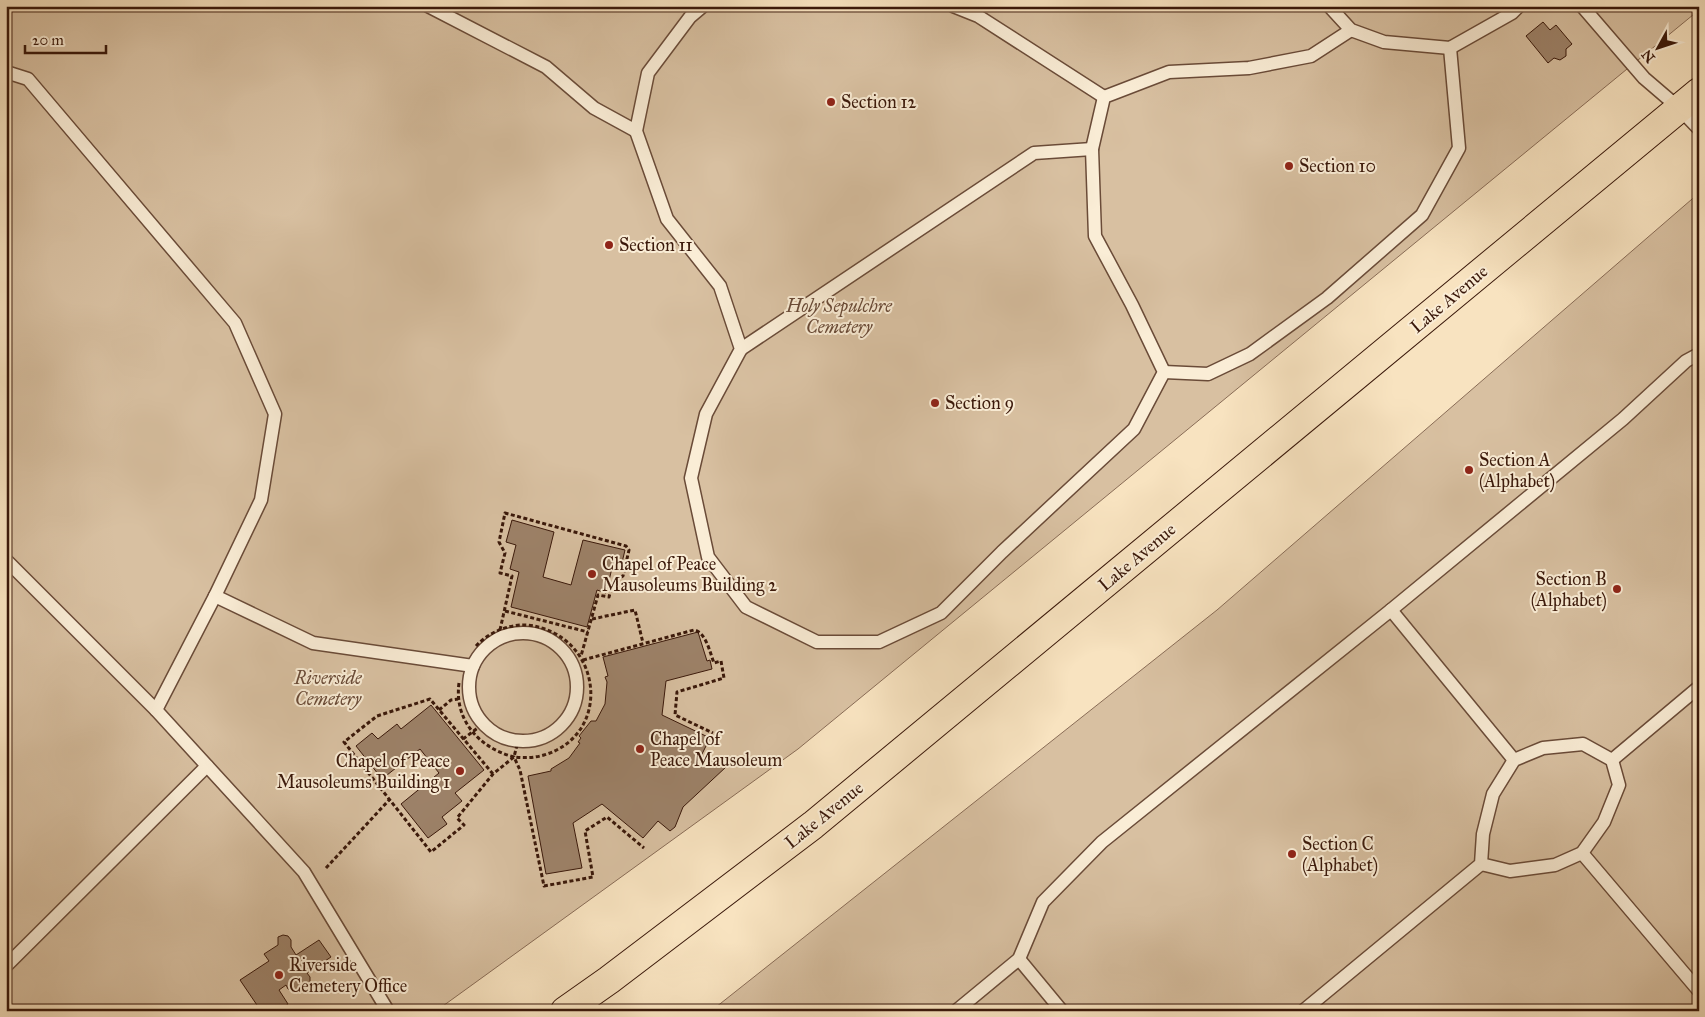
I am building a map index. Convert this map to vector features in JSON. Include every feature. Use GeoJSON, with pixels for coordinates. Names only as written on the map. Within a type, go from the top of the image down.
{"type":"FeatureCollection","features":[{"type":"Feature","properties":{"kind":"main road","name":"Lake Avenue"},"geometry":{"type":"LineString","coordinates":[[565,1011],[617,974],[813,825],[1689,100]]}},
{"type":"Feature","properties":{"kind":"lane"},"geometry":{"type":"LineString","coordinates":[[428,6],[546,67],[594,108],[636,131]]}},
{"type":"Feature","properties":{"kind":"lane"},"geometry":{"type":"LineString","coordinates":[[703,6],[690,17],[648,72],[636,131],[668,219],[720,286],[741,349]]}},
{"type":"Feature","properties":{"kind":"lane"},"geometry":{"type":"LineString","coordinates":[[954,6],[978,16],[1104,97]]}},
{"type":"Feature","properties":{"kind":"lane"},"geometry":{"type":"LineString","coordinates":[[1329,6],[1351,30],[1384,42],[1450,48],[1512,13],[1519,6]]}},
{"type":"Feature","properties":{"kind":"lane"},"geometry":{"type":"LineString","coordinates":[[1582,6],[1644,78],[1689,100],[1699,129]]}},
{"type":"Feature","properties":{"kind":"lane"},"geometry":{"type":"LineString","coordinates":[[1104,97],[1169,72],[1249,68],[1311,56],[1351,30]]}},
{"type":"Feature","properties":{"kind":"lane"},"geometry":{"type":"LineString","coordinates":[[1164,372],[1208,374],[1250,354],[1327,298],[1422,215],[1459,148],[1450,48]]}},
{"type":"Feature","properties":{"kind":"lane"},"geometry":{"type":"LineString","coordinates":[[6,72],[28,79],[234,322],[275,414],[261,500],[215,596],[156,710]]}},
{"type":"Feature","properties":{"kind":"lane"},"geometry":{"type":"LineString","coordinates":[[1104,97],[1092,149],[1095,236],[1164,372]]}},
{"type":"Feature","properties":{"kind":"lane"},"geometry":{"type":"LineString","coordinates":[[1092,149],[1034,152],[741,349],[706,414],[691,478],[708,557],[746,607],[817,642],[879,642],[940,613],[1002,552],[1134,429],[1164,372]]}},
{"type":"Feature","properties":{"kind":"lane"},"geometry":{"type":"LineString","coordinates":[[956,1011],[1019,959],[1043,902],[1102,842],[1391,610],[1615,425],[1686,361],[1699,354]]}},
{"type":"Feature","properties":{"kind":"lane"},"geometry":{"type":"LineString","coordinates":[[6,560],[156,710],[304,872],[388,1011]]}},
{"type":"Feature","properties":{"kind":"lane"},"geometry":{"type":"LineString","coordinates":[[215,596],[313,643],[468,665]]}},
{"type":"Feature","properties":{"kind":"lane"},"geometry":{"type":"LineString","coordinates":[[1391,610],[1514,760]]}},
{"type":"Feature","properties":{"kind":"lane"},"geometry":{"type":"LineString","coordinates":[[515,634],[533,634],[550,641],[564,652],[574,668],[578,686],[575,704],[566,720],[553,733],[536,740],[518,741],[500,736],[483,724],[474,711],[470,696],[468,665],[483,650],[498,640],[515,634]]}},
{"type":"Feature","properties":{"kind":"lane"},"geometry":{"type":"LineString","coordinates":[[1612,760],[1699,687]]}},
{"type":"Feature","properties":{"kind":"lane"},"geometry":{"type":"LineString","coordinates":[[1303,1011],[1481,864],[1482,834],[1493,794],[1514,760],[1544,748],[1583,744],[1612,760],[1619,785],[1604,822],[1582,852],[1555,865],[1510,871],[1481,864]]}},
{"type":"Feature","properties":{"kind":"lane"},"geometry":{"type":"LineString","coordinates":[[6,966],[207,766]]}},
{"type":"Feature","properties":{"kind":"lane"},"geometry":{"type":"LineString","coordinates":[[1582,852],[1699,990]]}},
{"type":"Feature","properties":{"kind":"lane"},"geometry":{"type":"LineString","coordinates":[[1019,959],[1062,1011]]}},
{"type":"Feature","properties":{"kind":"lane"},"geometry":{"type":"LineString","coordinates":[[1696,1011],[1699,1006]]}},
{"type":"Feature","properties":{"kind":"path"},"geometry":{"type":"LineString","coordinates":[[500,630],[512,576],[500,573],[505,553],[499,542],[505,513],[626,546],[629,550],[623,576],[613,582],[608,597],[598,595],[582,658]]}},
{"type":"Feature","properties":{"kind":"path"},"geometry":{"type":"LineString","coordinates":[[592,618],[635,610],[643,643]]}},
{"type":"Feature","properties":{"kind":"path"},"geometry":{"type":"LineString","coordinates":[[505,611],[588,632]]}},
{"type":"Feature","properties":{"kind":"path"},"geometry":{"type":"LineString","coordinates":[[522,625],[550,630],[564,638],[574,648],[582,658],[588,674],[591,696],[586,717],[579,730],[569,742],[543,756],[529,758],[514,757],[490,749],[472,732],[463,717],[458,699],[460,676],[468,665],[471,652],[481,641],[500,630],[522,625]]}},
{"type":"Feature","properties":{"kind":"path"},"geometry":{"type":"LineString","coordinates":[[582,658],[699,630],[704,637],[714,662],[721,661],[724,678],[677,692],[674,715],[713,733]]}},
{"type":"Feature","properties":{"kind":"path"},"geometry":{"type":"LineString","coordinates":[[492,774],[430,699],[377,716],[344,742],[430,852],[464,826],[457,818],[492,774],[514,757],[518,741]]}},
{"type":"Feature","properties":{"kind":"path"},"geometry":{"type":"LineString","coordinates":[[439,710],[450,700],[458,699]]}},
{"type":"Feature","properties":{"kind":"path"},"geometry":{"type":"LineString","coordinates":[[463,740],[483,724]]}},
{"type":"Feature","properties":{"kind":"path"},"geometry":{"type":"LineString","coordinates":[[514,757],[520,770],[544,886],[593,877],[585,831],[607,817],[644,848]]}},
{"type":"Feature","properties":{"kind":"path"},"geometry":{"type":"LineString","coordinates":[[311,884],[390,799]]}},
{"type":"Feature","properties":{"kind":"green space"},"geometry":{"type":"Polygon","coordinates":[[[6,6],[1699,6],[1699,10],[798,749],[436,1011],[6,1011],[6,6]]]}},
{"type":"Feature","properties":{"kind":"green space"},"geometry":{"type":"Polygon","coordinates":[[[1699,193],[1699,1011],[711,1011],[1217,610],[1699,193]]]}},
{"type":"Feature","properties":{"kind":"building"},"geometry":{"type":"Polygon","coordinates":[[[1543,22],[1550,30],[1556,25],[1572,44],[1566,49],[1566,56],[1560,60],[1554,58],[1548,63],[1526,36],[1543,22]]]}},
{"type":"Feature","properties":{"kind":"building","name":"Chapel of Peace Mausoleums Building 2"},"geometry":{"type":"Polygon","coordinates":[[[512,520],[554,532],[543,577],[571,585],[583,540],[625,550],[620,571],[612,568],[606,593],[597,590],[587,627],[511,607],[519,572],[510,569],[516,545],[506,542],[512,520]]]}},
{"type":"Feature","properties":{"kind":"building","name":"Chapel of Peace Mausoleum"},"geometry":{"type":"Polygon","coordinates":[[[698,632],[707,661],[710,660],[712,669],[666,681],[662,715],[710,738],[701,756],[726,767],[683,807],[675,827],[670,831],[658,821],[643,838],[602,804],[573,823],[582,868],[546,874],[528,776],[551,771],[551,769],[569,758],[580,743],[578,742],[581,738],[579,736],[591,721],[596,721],[605,704],[607,682],[605,677],[608,676],[603,657],[698,632]]]}},
{"type":"Feature","properties":{"kind":"building","name":"Chapel of Peace Mausoleums Building 1"},"geometry":{"type":"Polygon","coordinates":[[[431,705],[484,770],[455,793],[462,801],[442,817],[447,824],[428,838],[401,804],[439,773],[420,749],[382,779],[356,746],[372,733],[378,739],[397,724],[401,729],[431,705]]]}},
{"type":"Feature","properties":{"kind":"building","name":"Riverside Cemetery Office"},"geometry":{"type":"Polygon","coordinates":[[[288,936],[291,940],[291,947],[296,955],[319,940],[331,957],[307,973],[310,977],[310,983],[306,988],[299,992],[288,989],[286,985],[279,990],[288,1004],[279,1011],[261,1011],[240,980],[269,961],[264,954],[278,945],[278,937],[288,936]]]}},
{"type":"Feature","properties":{"kind":"place","name":"Section 12"},"geometry":{"type":"Point","coordinates":[831,102]}},
{"type":"Feature","properties":{"kind":"place","name":"Section 10"},"geometry":{"type":"Point","coordinates":[1289,166]}},
{"type":"Feature","properties":{"kind":"place","name":"Section 11"},"geometry":{"type":"Point","coordinates":[609,245]}},
{"type":"Feature","properties":{"kind":"place","name":"Section 9"},"geometry":{"type":"Point","coordinates":[935,403]}},
{"type":"Feature","properties":{"kind":"place","name":"Section A (Alphabet)"},"geometry":{"type":"Point","coordinates":[1469,470]}},
{"type":"Feature","properties":{"kind":"place","name":"Chapel of Peace Mausoleums Building 2"},"geometry":{"type":"Point","coordinates":[592,574]}},
{"type":"Feature","properties":{"kind":"place","name":"Section B (Alphabet)"},"geometry":{"type":"Point","coordinates":[1617,589]}},
{"type":"Feature","properties":{"kind":"place","name":"Chapel of Peace Mausoleum"},"geometry":{"type":"Point","coordinates":[640,749]}},
{"type":"Feature","properties":{"kind":"place","name":"Chapel of Peace Mausoleums Building 1"},"geometry":{"type":"Point","coordinates":[460,771]}},
{"type":"Feature","properties":{"kind":"place","name":"Section C (Alphabet)"},"geometry":{"type":"Point","coordinates":[1292,854]}},
{"type":"Feature","properties":{"kind":"place","name":"Riverside Cemetery Office"},"geometry":{"type":"Point","coordinates":[279,975]}},
{"type":"Feature","properties":{"kind":"park label","name":"Holy Sepulchre Cemetery"},"geometry":{"type":"Point","coordinates":[839,316]}},
{"type":"Feature","properties":{"kind":"park label","name":"Riverside Cemetery"},"geometry":{"type":"Point","coordinates":[328,688]}}]}
